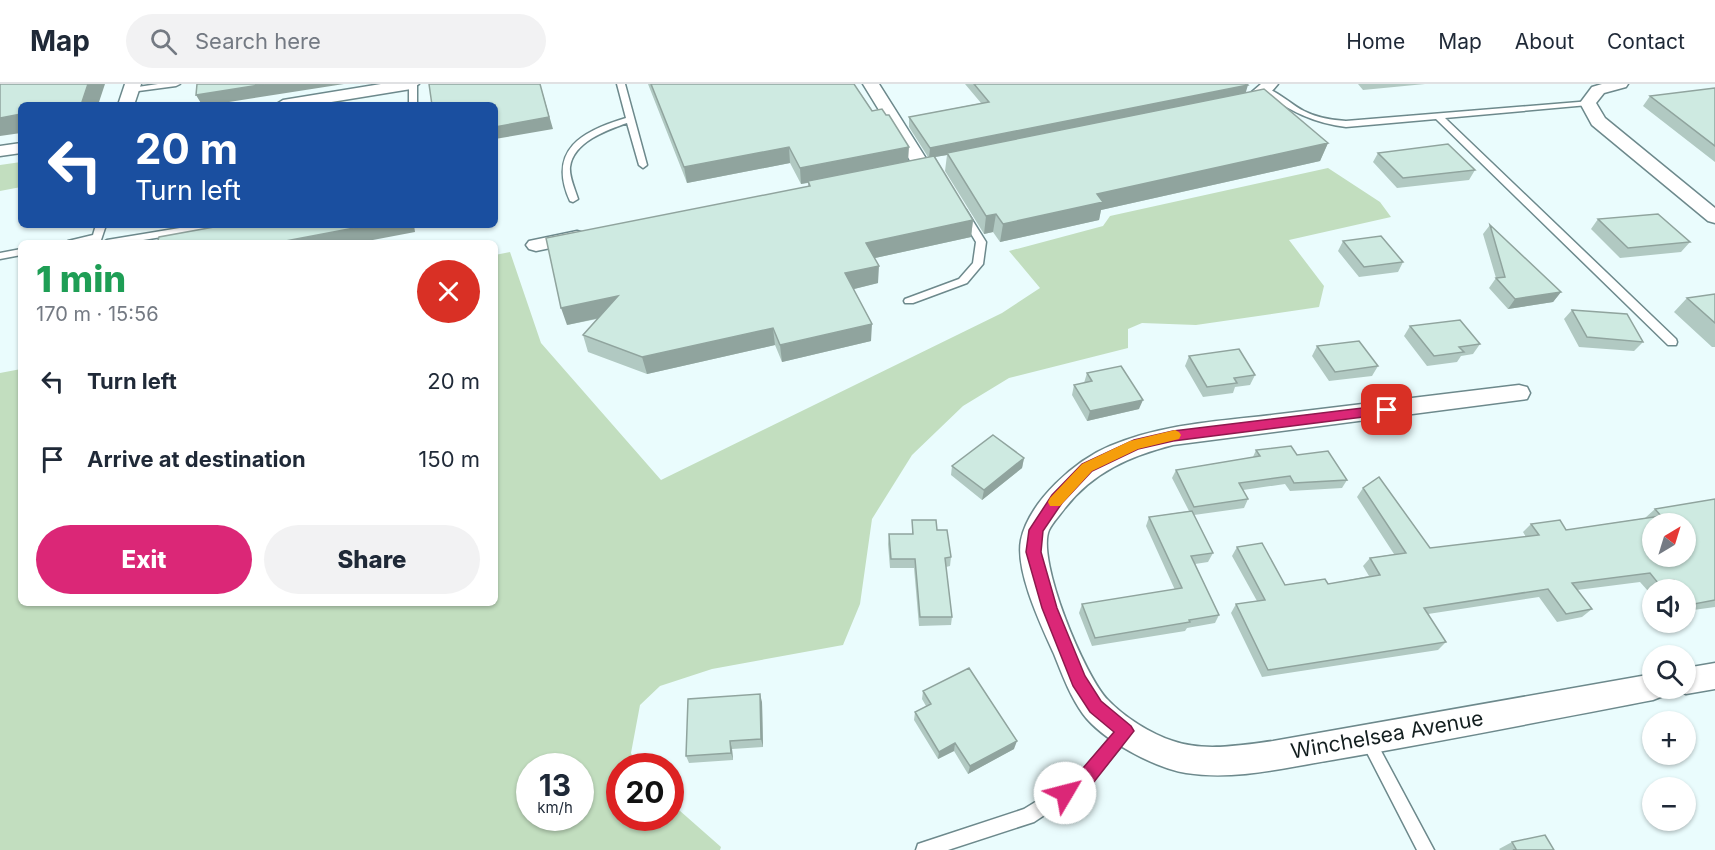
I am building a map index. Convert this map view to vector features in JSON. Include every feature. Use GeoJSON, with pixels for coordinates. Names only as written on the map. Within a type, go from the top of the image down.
{"type":"FeatureCollection","features":[{"type":"Feature","properties":{"kind":"street"},"geometry":{"type":"LineString","coordinates":[[298,102],[370,87],[412,84]]}},
{"type":"Feature","properties":{"kind":"street"},"geometry":{"type":"LineString","coordinates":[[871,84],[929,166],[899,172]]}},
{"type":"Feature","properties":{"kind":"street"},"geometry":{"type":"LineString","coordinates":[[1620,84],[1598,90],[1588,104],[1598,121],[1715,217]]}},
{"type":"Feature","properties":{"kind":"street"},"geometry":{"type":"LineString","coordinates":[[1219,108],[1252,101],[1268,87]]}},
{"type":"Feature","properties":{"kind":"street"},"geometry":{"type":"LineString","coordinates":[[0,151],[18,148]]}},
{"type":"Feature","properties":{"kind":"street"},"geometry":{"type":"LineString","coordinates":[[536,245],[595,233]]}},
{"type":"Feature","properties":{"kind":"street","name":"Winchelsea Avenue"},"geometry":{"type":"LineString","coordinates":[[1519,393],[1173,436],[1134,445],[1087,468],[1057,499],[1036,530],[1033,552],[1049,608],[1078,681],[1096,707],[1125,731],[1180,758],[1223,760],[1367,740],[1642,689]]}},
{"type":"Feature","properties":{"kind":"lane"},"geometry":{"type":"LineString","coordinates":[[130,93],[176,84]]}},
{"type":"Feature","properties":{"kind":"lane"},"geometry":{"type":"LineString","coordinates":[[412,84],[413,102]]}},
{"type":"Feature","properties":{"kind":"lane"},"geometry":{"type":"LineString","coordinates":[[621,84],[643,165]]}},
{"type":"Feature","properties":{"kind":"lane"},"geometry":{"type":"LineString","coordinates":[[1268,87],[1298,113],[1333,123],[1588,104]]}},
{"type":"Feature","properties":{"kind":"lane"},"geometry":{"type":"LineString","coordinates":[[1438,116],[1672,342]]}},
{"type":"Feature","properties":{"kind":"lane"},"geometry":{"type":"LineString","coordinates":[[573,199],[566,166],[576,147],[610,125],[631,118]]}},
{"type":"Feature","properties":{"kind":"lane"},"geometry":{"type":"LineString","coordinates":[[909,301],[963,281],[978,264],[981,242],[958,204]]}},
{"type":"Feature","properties":{"kind":"lane"},"geometry":{"type":"LineString","coordinates":[[125,240],[198,228]]}},
{"type":"Feature","properties":{"kind":"lane"},"geometry":{"type":"LineString","coordinates":[[0,256],[18,253]]}},
{"type":"Feature","properties":{"kind":"lane"},"geometry":{"type":"LineString","coordinates":[[924,850],[1028,816],[1083,781],[1125,731]]}},
{"type":"Feature","properties":{"kind":"lane"},"geometry":{"type":"LineString","coordinates":[[1367,740],[1426,850]]}},
{"type":"Feature","properties":{"kind":"green space"},"geometry":{"type":"Polygon","coordinates":[[[18,162],[18,188],[0,191],[0,165],[18,162]]]}},
{"type":"Feature","properties":{"kind":"green space"},"geometry":{"type":"Polygon","coordinates":[[[1328,168],[1380,202],[1391,217],[1289,240],[1324,286],[1319,307],[1196,325],[1142,323],[1128,329],[1128,348],[1009,378],[963,406],[912,455],[872,519],[860,604],[843,645],[712,669],[660,686],[640,705],[631,753],[606,753],[606,831],[684,831],[684,814],[721,847],[720,850],[0,850],[0,373],[18,370],[18,606],[498,606],[498,254],[510,252],[541,343],[661,480],[1002,313],[1040,288],[1009,251],[1103,226],[1110,216],[1328,168]]]}},
{"type":"Feature","properties":{"kind":"building"},"geometry":{"type":"Polygon","coordinates":[[[0,84],[88,84],[82,102],[18,102],[18,115],[0,118],[0,84]]]}},
{"type":"Feature","properties":{"kind":"building"},"geometry":{"type":"Polygon","coordinates":[[[197,84],[265,84],[196,95],[197,84]]]}},
{"type":"Feature","properties":{"kind":"building"},"geometry":{"type":"Polygon","coordinates":[[[429,84],[540,84],[549,117],[498,126],[498,102],[432,102],[429,84]]]}},
{"type":"Feature","properties":{"kind":"building"},"geometry":{"type":"Polygon","coordinates":[[[651,84],[854,84],[872,111],[882,109],[886,115],[889,115],[909,147],[800,168],[789,147],[684,167],[651,84]]]}},
{"type":"Feature","properties":{"kind":"building"},"geometry":{"type":"Polygon","coordinates":[[[974,84],[1248,85],[930,148],[909,117],[989,102],[974,84]]]}},
{"type":"Feature","properties":{"kind":"building"},"geometry":{"type":"Polygon","coordinates":[[[1715,88],[1715,146],[1650,96],[1715,88]]]}},
{"type":"Feature","properties":{"kind":"building"},"geometry":{"type":"Polygon","coordinates":[[[1264,89],[1328,143],[1097,194],[1103,202],[1003,224],[996,214],[986,216],[947,153],[1264,89]]]}},
{"type":"Feature","properties":{"kind":"building"},"geometry":{"type":"Polygon","coordinates":[[[1448,144],[1475,170],[1403,178],[1378,153],[1448,144]]]}},
{"type":"Feature","properties":{"kind":"building"},"geometry":{"type":"Polygon","coordinates":[[[934,156],[973,220],[866,243],[879,266],[845,273],[872,324],[780,345],[773,328],[642,357],[583,335],[618,296],[561,308],[546,238],[810,186],[808,181],[934,156]]]}},
{"type":"Feature","properties":{"kind":"building"},"geometry":{"type":"Polygon","coordinates":[[[1658,214],[1690,242],[1628,248],[1598,219],[1658,214]]]}},
{"type":"Feature","properties":{"kind":"building"},"geometry":{"type":"Polygon","coordinates":[[[1490,225],[1561,292],[1515,299],[1496,278],[1505,277],[1490,225]]]}},
{"type":"Feature","properties":{"kind":"building"},"geometry":{"type":"Polygon","coordinates":[[[208,228],[354,228],[291,240],[158,240],[159,237],[208,228]]]}},
{"type":"Feature","properties":{"kind":"building"},"geometry":{"type":"Polygon","coordinates":[[[1381,236],[1403,262],[1364,267],[1343,241],[1381,236]]]}},
{"type":"Feature","properties":{"kind":"building"},"geometry":{"type":"Polygon","coordinates":[[[1715,294],[1715,323],[1687,298],[1715,294]]]}},
{"type":"Feature","properties":{"kind":"building"},"geometry":{"type":"Polygon","coordinates":[[[1572,310],[1627,314],[1643,342],[1587,337],[1572,310]]]}},
{"type":"Feature","properties":{"kind":"building"},"geometry":{"type":"Polygon","coordinates":[[[1460,320],[1480,344],[1459,347],[1464,352],[1434,356],[1410,326],[1460,320]]]}},
{"type":"Feature","properties":{"kind":"building"},"geometry":{"type":"Polygon","coordinates":[[[1359,341],[1378,366],[1335,372],[1317,346],[1359,341]]]}},
{"type":"Feature","properties":{"kind":"building"},"geometry":{"type":"Polygon","coordinates":[[[1239,349],[1255,375],[1234,378],[1237,383],[1207,387],[1189,356],[1239,349]]]}},
{"type":"Feature","properties":{"kind":"building"},"geometry":{"type":"Polygon","coordinates":[[[1121,366],[1143,400],[1090,411],[1074,385],[1092,381],[1087,373],[1121,366]]]}},
{"type":"Feature","properties":{"kind":"building"},"geometry":{"type":"Polygon","coordinates":[[[993,435],[1024,458],[984,490],[952,466],[993,435]]]}},
{"type":"Feature","properties":{"kind":"building"},"geometry":{"type":"Polygon","coordinates":[[[1291,446],[1297,455],[1328,451],[1347,480],[1294,483],[1290,476],[1239,483],[1248,499],[1194,507],[1176,470],[1260,456],[1256,450],[1291,446]]]}},
{"type":"Feature","properties":{"kind":"building"},"geometry":{"type":"Polygon","coordinates":[[[1379,477],[1430,548],[1539,535],[1531,524],[1560,520],[1566,530],[1642,519],[1642,567],[1696,567],[1696,513],[1658,513],[1655,509],[1715,499],[1715,600],[1696,604],[1696,579],[1655,579],[1650,573],[1572,583],[1592,609],[1566,614],[1548,589],[1424,608],[1446,642],[1268,670],[1236,604],[1265,600],[1237,547],[1262,543],[1285,585],[1325,579],[1328,584],[1380,575],[1370,558],[1406,553],[1363,488],[1379,477]]]}},
{"type":"Feature","properties":{"kind":"building"},"geometry":{"type":"Polygon","coordinates":[[[1192,511],[1213,553],[1191,556],[1219,615],[1095,638],[1082,604],[1182,588],[1149,517],[1192,511]]]}},
{"type":"Feature","properties":{"kind":"building"},"geometry":{"type":"Polygon","coordinates":[[[912,520],[936,520],[937,530],[947,530],[951,557],[945,558],[952,617],[920,617],[915,559],[891,559],[889,534],[913,534],[912,520]]]}},
{"type":"Feature","properties":{"kind":"building"},"geometry":{"type":"Polygon","coordinates":[[[969,668],[1017,741],[970,766],[955,743],[939,752],[915,712],[931,704],[923,691],[969,668]]]}},
{"type":"Feature","properties":{"kind":"building"},"geometry":{"type":"Polygon","coordinates":[[[760,694],[761,739],[730,741],[731,753],[686,756],[688,699],[760,694]]]}},
{"type":"Feature","properties":{"kind":"building"},"geometry":{"type":"Polygon","coordinates":[[[1545,835],[1554,850],[1513,850],[1516,849],[1512,842],[1545,835]]]}},
{"type":"Feature","properties":{"kind":"slow traffic"},"geometry":{"type":"LineString","coordinates":[[1055,502],[1087,468],[1134,445],[1175,435]]}},
{"type":"Feature","properties":{"kind":"route"},"geometry":{"type":"LineString","coordinates":[[1065,793],[1083,781],[1125,731],[1096,707],[1078,681],[1049,608],[1033,552],[1036,530],[1057,499],[1087,468],[1134,445],[1173,436],[1387,410]]}}]}
